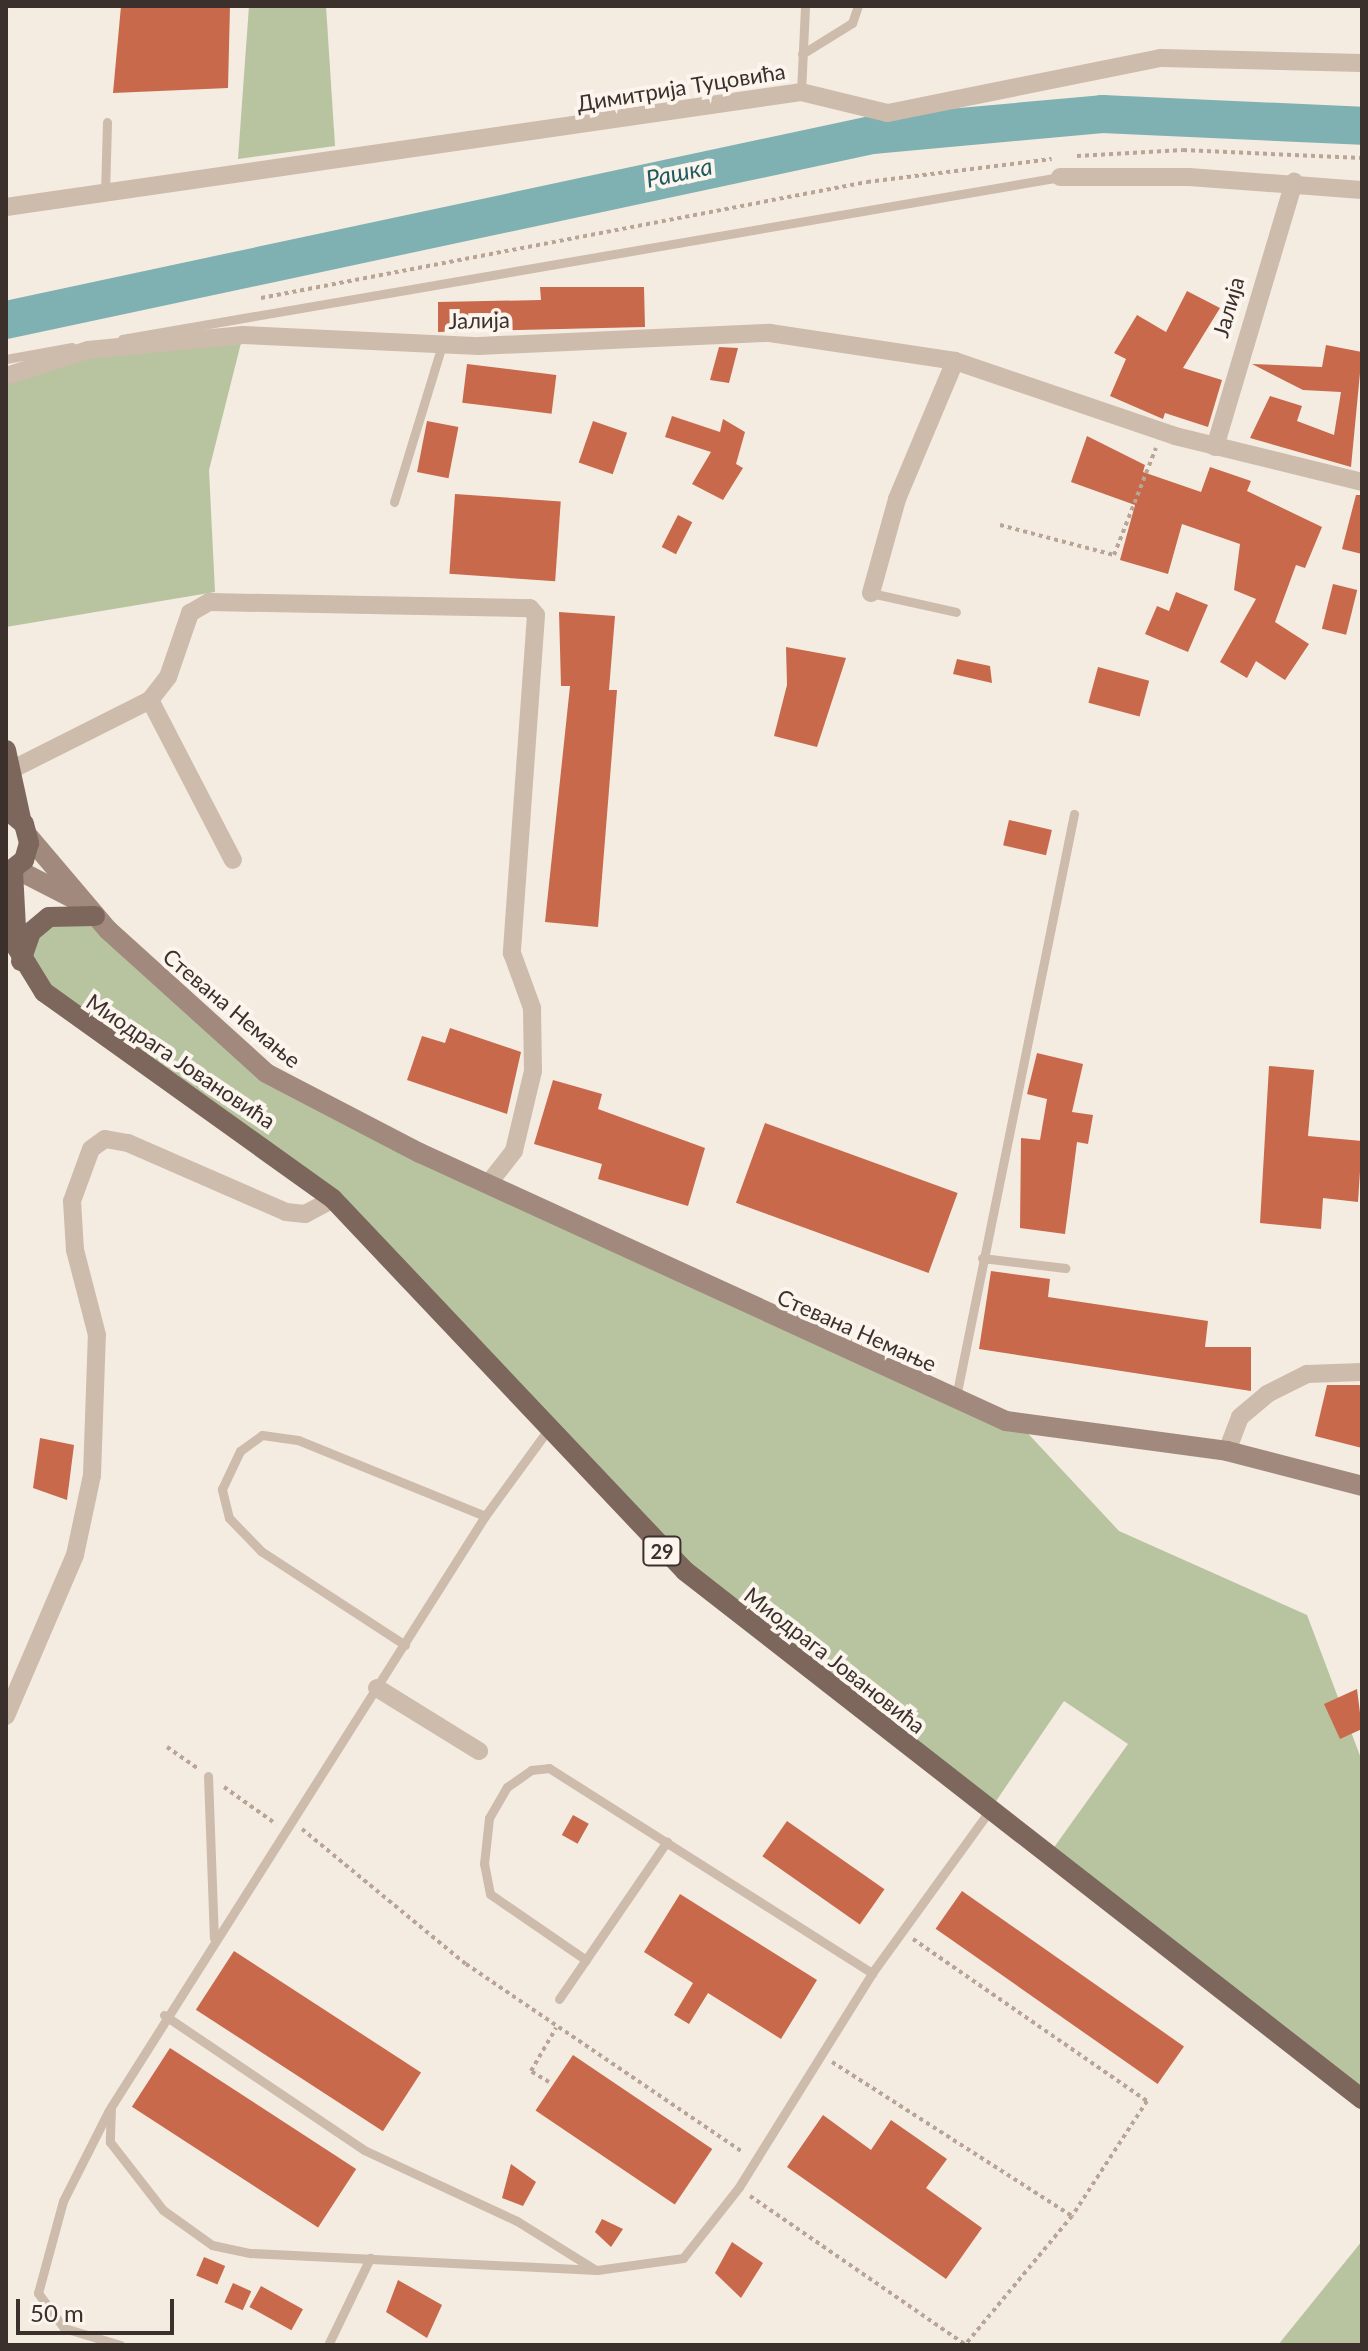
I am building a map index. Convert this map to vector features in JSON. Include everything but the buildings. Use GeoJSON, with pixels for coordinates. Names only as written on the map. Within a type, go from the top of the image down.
{"type":"FeatureCollection","features":[{"type":"Feature","properties":{"kind":"main road"},"geometry":{"type":"LineString","coordinates":[[8,760],[18,821],[12,871],[19,954]]}},
{"type":"Feature","properties":{"kind":"main road"},"geometry":{"type":"LineString","coordinates":[[19,954],[31,932],[49,917],[92,912]]}},
{"type":"Feature","properties":{"kind":"main road","name":"Миодрага Јовановића"},"geometry":{"type":"LineString","coordinates":[[6,928],[19,954],[85,1026],[212,1108],[333,1199],[547,1431],[685,1571],[1362,2099]]}},
{"type":"Feature","properties":{"kind":"street","name":"Димитрија Туцовића"},"geometry":{"type":"LineString","coordinates":[[6,207],[801,92],[888,113],[1161,58],[1362,63]]}},
{"type":"Feature","properties":{"kind":"street"},"geometry":{"type":"LineString","coordinates":[[1060,177],[1294,182],[1362,190]]}},
{"type":"Feature","properties":{"kind":"street","name":"Јалија"},"geometry":{"type":"LineString","coordinates":[[1215,447],[1294,182]]}},
{"type":"Feature","properties":{"kind":"street","name":"Јалија"},"geometry":{"type":"LineString","coordinates":[[6,376],[88,350],[243,335],[442,345],[754,332],[955,361],[1215,447],[1362,482]]}},
{"type":"Feature","properties":{"kind":"street"},"geometry":{"type":"LineString","coordinates":[[871,593],[897,499],[955,361]]}},
{"type":"Feature","properties":{"kind":"street"},"geometry":{"type":"LineString","coordinates":[[8,760],[150,700],[168,677],[190,613],[230,599],[517,606],[536,615],[512,953],[532,1008],[533,1071],[514,1151],[488,1184]]}},
{"type":"Feature","properties":{"kind":"street"},"geometry":{"type":"LineString","coordinates":[[150,700],[233,860]]}},
{"type":"Feature","properties":{"kind":"street","name":"Стевана Немање"},"geometry":{"type":"LineString","coordinates":[[18,821],[92,912],[266,1073],[488,1184],[955,1400],[1041,1430],[1227,1451],[1362,1486]]}},
{"type":"Feature","properties":{"kind":"street"},"geometry":{"type":"LineString","coordinates":[[12,871],[92,912]]}},
{"type":"Feature","properties":{"kind":"street"},"geometry":{"type":"LineString","coordinates":[[6,1716],[75,1555],[92,1475],[97,1335],[75,1250],[72,1201],[91,1149],[105,1139],[128,1143],[286,1212],[305,1214],[333,1199]]}},
{"type":"Feature","properties":{"kind":"street"},"geometry":{"type":"LineString","coordinates":[[1227,1451],[1240,1417],[1267,1394],[1307,1374],[1362,1372]]}},
{"type":"Feature","properties":{"kind":"street"},"geometry":{"type":"LineString","coordinates":[[377,1688],[479,1751]]}},
{"type":"Feature","properties":{"kind":"lane"},"geometry":{"type":"LineString","coordinates":[[801,92],[805,6]]}},
{"type":"Feature","properties":{"kind":"lane"},"geometry":{"type":"LineString","coordinates":[[802,54],[852,23],[858,6]]}},
{"type":"Feature","properties":{"kind":"lane"},"geometry":{"type":"LineString","coordinates":[[105,194],[107,122]]}},
{"type":"Feature","properties":{"kind":"lane"},"geometry":{"type":"LineString","coordinates":[[6,359],[1060,177]]}},
{"type":"Feature","properties":{"kind":"lane"},"geometry":{"type":"LineString","coordinates":[[394,502],[442,345]]}},
{"type":"Feature","properties":{"kind":"lane"},"geometry":{"type":"LineString","coordinates":[[871,593],[956,612]]}},
{"type":"Feature","properties":{"kind":"lane"},"geometry":{"type":"LineString","coordinates":[[955,1400],[1074,814]]}},
{"type":"Feature","properties":{"kind":"lane"},"geometry":{"type":"LineString","coordinates":[[982,1258],[1065,1268]]}},
{"type":"Feature","properties":{"kind":"lane"},"geometry":{"type":"LineString","coordinates":[[120,2345],[64,2328],[38,2293],[63,2201],[111,2107],[164,2015],[405,1645],[485,1516],[547,1431]]}},
{"type":"Feature","properties":{"kind":"lane"},"geometry":{"type":"LineString","coordinates":[[405,1645],[261,1551],[229,1518],[222,1489],[240,1451],[262,1435],[298,1440],[485,1516]]}},
{"type":"Feature","properties":{"kind":"lane"},"geometry":{"type":"LineString","coordinates":[[586,1960],[490,1894],[484,1864],[489,1818],[507,1787],[531,1770],[549,1768],[872,1973]]}},
{"type":"Feature","properties":{"kind":"lane"},"geometry":{"type":"LineString","coordinates":[[208,1776],[214,1938]]}},
{"type":"Feature","properties":{"kind":"lane"},"geometry":{"type":"LineString","coordinates":[[111,2107],[110,2142],[129,2176],[212,2245],[370,2258],[597,2270],[683,2258],[739,2187],[872,1973],[990,1810]]}},
{"type":"Feature","properties":{"kind":"lane"},"geometry":{"type":"LineString","coordinates":[[559,1999],[667,1841]]}},
{"type":"Feature","properties":{"kind":"lane"},"geometry":{"type":"LineString","coordinates":[[164,2015],[364,2150],[517,2221],[597,2270]]}},
{"type":"Feature","properties":{"kind":"lane"},"geometry":{"type":"LineString","coordinates":[[328,2345],[370,2258]]}},
{"type":"Feature","properties":{"kind":"path"},"geometry":{"type":"LineString","coordinates":[[1000,525],[1114,555],[1163,431]]}},
{"type":"Feature","properties":{"kind":"path"},"geometry":{"type":"LineString","coordinates":[[167,1747],[288,1825],[556,2028],[755,2160]]}},
{"type":"Feature","properties":{"kind":"path"},"geometry":{"type":"LineString","coordinates":[[739,2187],[966,2345],[1072,2216],[1147,2101],[902,1931]]}},
{"type":"Feature","properties":{"kind":"path"},"geometry":{"type":"LineString","coordinates":[[549,2082],[531,2071],[556,2028]]}},
{"type":"Feature","properties":{"kind":"path"},"geometry":{"type":"LineString","coordinates":[[819,2054],[1072,2216]]}},
{"type":"Feature","properties":{"kind":"green space"},"geometry":{"type":"Polygon","coordinates":[[[249,6],[326,6],[335,146],[238,159],[249,6]]]}},
{"type":"Feature","properties":{"kind":"green space"},"geometry":{"type":"Polygon","coordinates":[[[243,335],[209,470],[215,592],[6,627],[6,376],[29,364],[243,335]]]}},
{"type":"Feature","properties":{"kind":"green space"},"geometry":{"type":"Polygon","coordinates":[[[77,913],[266,1073],[1020,1425],[1119,1531],[1307,1615],[1362,1761],[1362,2099],[1050,1853],[1128,1744],[1064,1701],[990,1810],[708,1591],[382,1247],[44,992],[27,939],[77,913]]]}},
{"type":"Feature","properties":{"kind":"green space"},"geometry":{"type":"Polygon","coordinates":[[[1362,2241],[1362,2345],[1278,2345],[1362,2241]]]}},
{"type":"Feature","properties":{"kind":"waterway","name":"Рашка"},"geometry":{"type":"LineString","coordinates":[[6,320],[872,135],[1102,114],[1362,126]]}}]}
